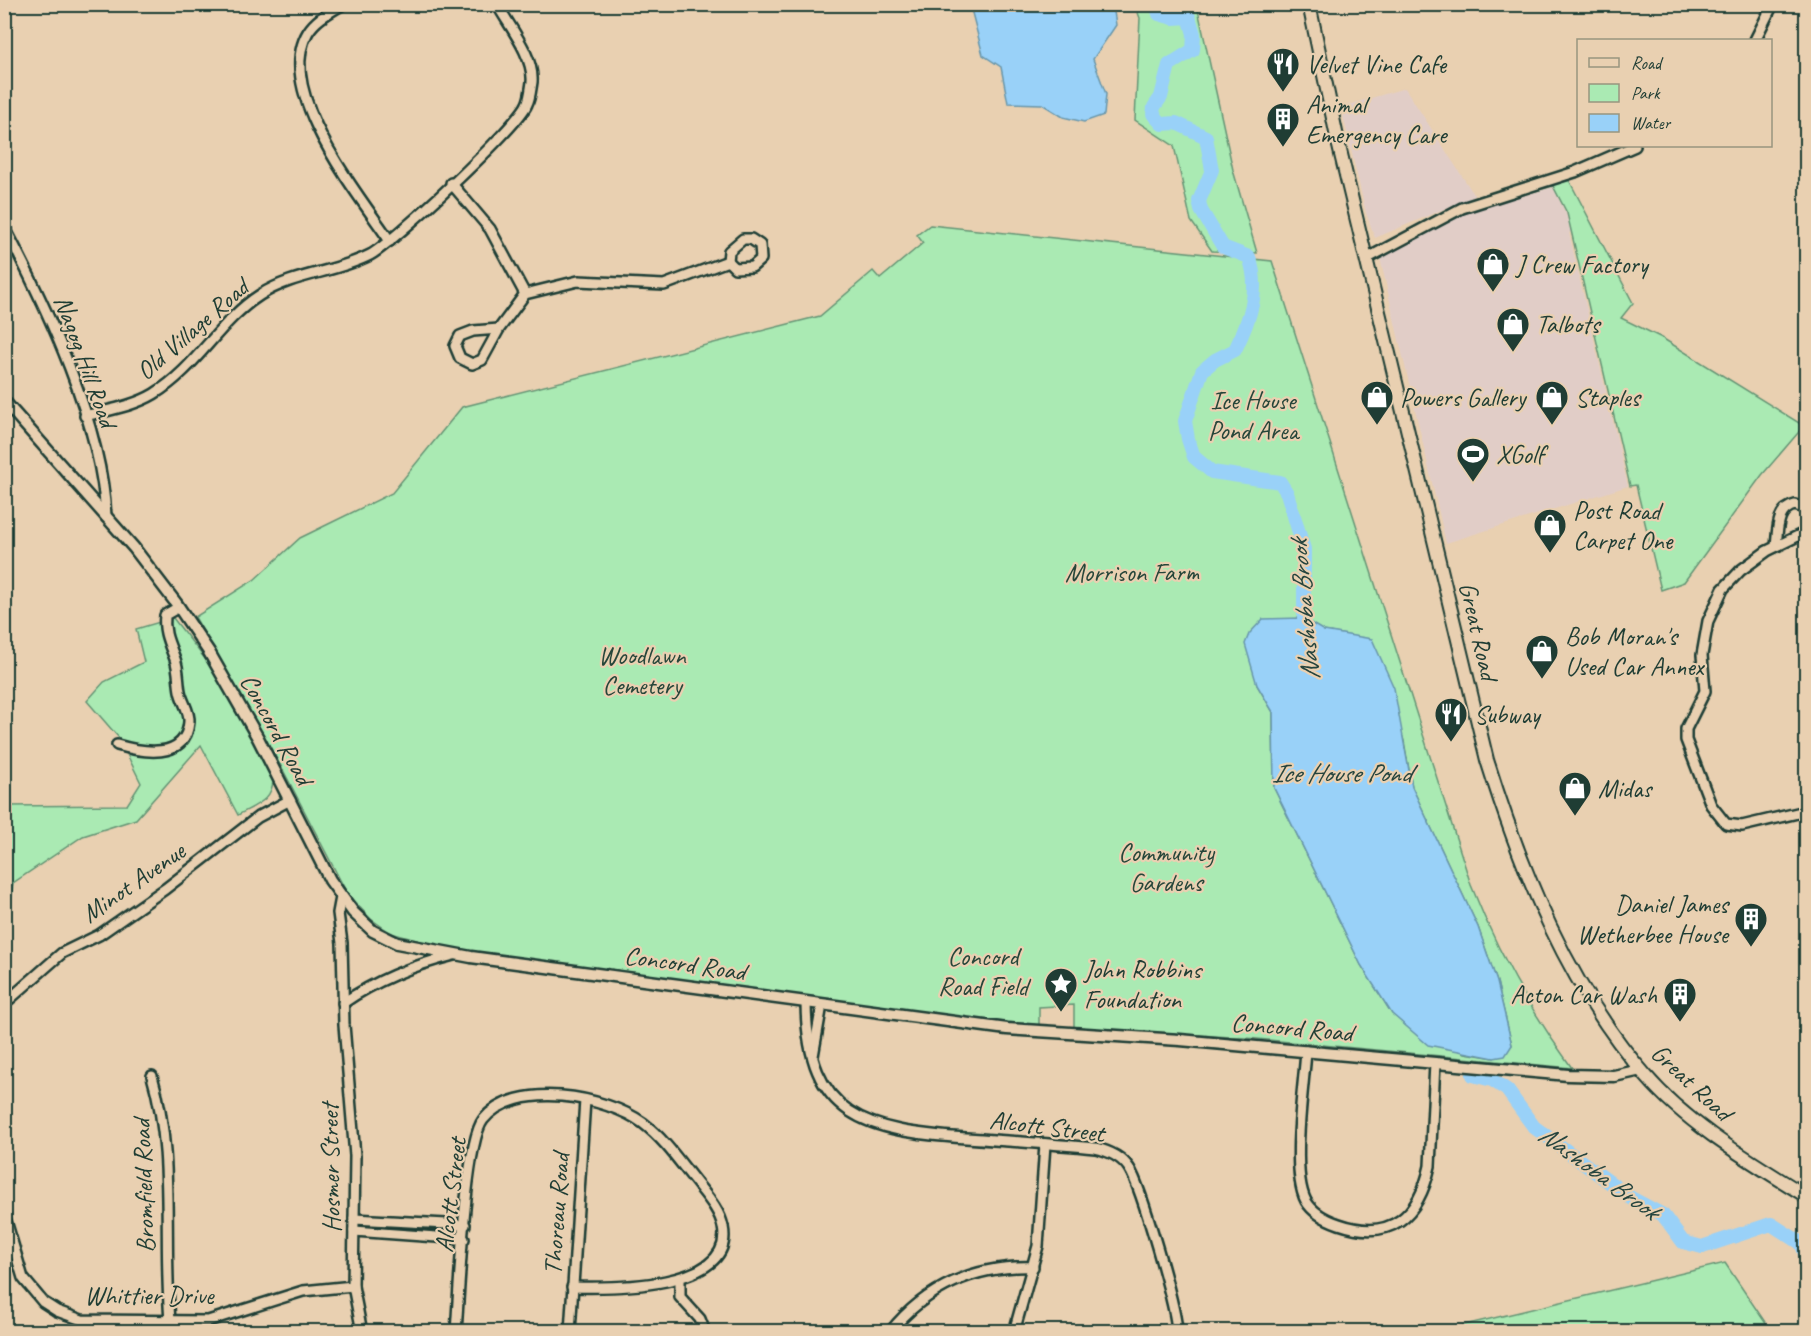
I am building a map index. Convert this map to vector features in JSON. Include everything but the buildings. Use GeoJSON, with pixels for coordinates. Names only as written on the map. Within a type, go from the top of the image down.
{"type":"FeatureCollection","features":[{"type":"Feature","properties":{"kind":"main road","name":"Great Road"},"geometry":{"type":"LineString","coordinates":[[1309,4],[1318,57],[1487,760],[1504,814],[1535,893],[1568,961],[1641,1070],[1692,1118],[1806,1196]]}},
{"type":"Feature","properties":{"kind":"street"},"geometry":{"type":"LineString","coordinates":[[343,4],[323,15],[308,32],[301,51],[304,93],[316,127],[331,153],[390,241]]}},
{"type":"Feature","properties":{"kind":"street","name":"Old Village Road"},"geometry":{"type":"LineString","coordinates":[[85,416],[142,399],[164,387],[190,364],[242,309],[265,291],[296,277],[356,261],[390,241],[451,183],[527,105],[532,80],[530,63],[497,4]]}},
{"type":"Feature","properties":{"kind":"street"},"geometry":{"type":"LineString","coordinates":[[1756,39],[1773,4]]}},
{"type":"Feature","properties":{"kind":"street"},"geometry":{"type":"LineString","coordinates":[[1366,258],[1462,208],[1575,172],[1633,147]]}},
{"type":"Feature","properties":{"kind":"street"},"geometry":{"type":"LineString","coordinates":[[451,183],[490,229],[525,294]]}},
{"type":"Feature","properties":{"kind":"street","name":"Nagog Hill Road"},"geometry":{"type":"LineString","coordinates":[[4,226],[30,272],[85,416],[105,488],[106,517]]}},
{"type":"Feature","properties":{"kind":"street"},"geometry":{"type":"LineString","coordinates":[[499,329],[473,331],[460,336],[455,346],[460,358],[472,364],[482,360],[499,329],[525,294],[585,280],[664,285],[728,261]]}},
{"type":"Feature","properties":{"kind":"street","name":"Concord Road"},"geometry":{"type":"LineString","coordinates":[[4,401],[134,548],[179,607],[208,652],[341,897],[363,922],[387,938],[416,949],[454,955],[1007,1029],[1306,1051],[1584,1076],[1614,1076],[1641,1070]]}},
{"type":"Feature","properties":{"kind":"street"},"geometry":{"type":"LineString","coordinates":[[1776,546],[1780,518],[1784,510],[1795,505],[1806,509]]}},
{"type":"Feature","properties":{"kind":"street"},"geometry":{"type":"LineString","coordinates":[[1806,532],[1776,546],[1754,560],[1735,576],[1712,610],[1702,648],[1706,691],[1685,735],[1687,747],[1711,805],[1726,824],[1742,826],[1806,811]]}},
{"type":"Feature","properties":{"kind":"street"},"geometry":{"type":"LineString","coordinates":[[117,745],[135,750],[158,752],[176,745],[186,731],[188,713],[180,693],[175,658],[164,631],[165,615],[179,607]]}},
{"type":"Feature","properties":{"kind":"street","name":"Minot Avenue"},"geometry":{"type":"LineString","coordinates":[[4,1004],[62,953],[99,935],[165,889],[258,817],[290,800]]}},
{"type":"Feature","properties":{"kind":"street","name":"Hosmer Street"},"geometry":{"type":"LineString","coordinates":[[341,897],[337,908],[342,943],[355,1156],[353,1286],[362,1332]]}},
{"type":"Feature","properties":{"kind":"street"},"geometry":{"type":"LineString","coordinates":[[344,1003],[369,985],[400,971],[454,955]]}},
{"type":"Feature","properties":{"kind":"street","name":"Alcott Street"},"geometry":{"type":"LineString","coordinates":[[806,1003],[806,1034],[813,1064],[823,1084],[834,1098],[855,1115],[873,1124],[927,1135],[1102,1149],[1117,1156],[1128,1166],[1171,1296],[1177,1332]]}},
{"type":"Feature","properties":{"kind":"street"},"geometry":{"type":"LineString","coordinates":[[813,1064],[814,1042],[822,1005]]}},
{"type":"Feature","properties":{"kind":"street"},"geometry":{"type":"LineString","coordinates":[[1306,1051],[1299,1165],[1306,1201],[1317,1214],[1331,1222],[1353,1229],[1377,1232],[1400,1221],[1416,1205],[1426,1182],[1431,1155],[1435,1063]]}},
{"type":"Feature","properties":{"kind":"street","name":"Bromfield Road"},"geometry":{"type":"LineString","coordinates":[[152,1076],[160,1103],[164,1142],[171,1332]]}},
{"type":"Feature","properties":{"kind":"street","name":"Alcott Street"},"geometry":{"type":"LineString","coordinates":[[456,1332],[472,1160],[482,1121],[502,1103],[528,1097],[550,1096],[585,1100],[627,1113],[655,1133],[716,1210],[723,1227],[723,1239],[719,1251],[701,1269],[680,1279],[609,1288],[572,1287]]}},
{"type":"Feature","properties":{"kind":"street","name":"Thoreau Road"},"geometry":{"type":"LineString","coordinates":[[570,1332],[585,1100]]}},
{"type":"Feature","properties":{"kind":"street"},"geometry":{"type":"LineString","coordinates":[[1014,1332],[1033,1266],[1041,1219],[1045,1144]]}},
{"type":"Feature","properties":{"kind":"street","name":"Whittier Drive"},"geometry":{"type":"LineString","coordinates":[[4,1215],[23,1278],[44,1302],[57,1311],[82,1320],[208,1321],[303,1291],[353,1286]]}},
{"type":"Feature","properties":{"kind":"street"},"geometry":{"type":"LineString","coordinates":[[354,1219],[465,1225]]}},
{"type":"Feature","properties":{"kind":"street"},"geometry":{"type":"LineString","coordinates":[[354,1231],[464,1239]]}},
{"type":"Feature","properties":{"kind":"street"},"geometry":{"type":"LineString","coordinates":[[890,1332],[910,1310],[943,1285],[977,1272],[1009,1266],[1033,1266]]}},
{"type":"Feature","properties":{"kind":"street"},"geometry":{"type":"LineString","coordinates":[[680,1279],[680,1297],[700,1319],[705,1332]]}},
{"type":"Feature","properties":{"kind":"shaded area"},"geometry":{"type":"Polygon","coordinates":[[[1405,88],[1475,196],[1375,238],[1366,213],[1341,107],[1405,88]]]}},
{"type":"Feature","properties":{"kind":"shaded area"},"geometry":{"type":"Polygon","coordinates":[[[1553,187],[1566,213],[1571,232],[1569,233],[1628,486],[1446,543],[1380,258],[1447,218],[1553,187]]]}},
{"type":"Feature","properties":{"kind":"green space"},"geometry":{"type":"Polygon","coordinates":[[[1135,5],[1197,5],[1233,170],[1257,253],[1212,251],[1191,221],[1174,146],[1135,120],[1140,18],[1135,5]]]}},
{"type":"Feature","properties":{"kind":"green space"},"geometry":{"type":"Polygon","coordinates":[[[1569,180],[1633,303],[1621,318],[1662,338],[1804,426],[1762,475],[1684,582],[1661,590],[1636,485],[1630,486],[1567,213],[1553,186],[1500,201],[1569,180]]]}},
{"type":"Feature","properties":{"kind":"green space","name":"Woodlawn Cemetery"},"geometry":{"type":"Polygon","coordinates":[[[930,225],[1272,261],[1471,885],[1516,980],[1572,1068],[1246,1038],[1074,1027],[1074,1005],[1039,1007],[1039,1025],[984,1020],[445,948],[391,933],[371,919],[348,895],[281,766],[195,617],[254,580],[300,538],[392,493],[462,407],[820,316],[873,271],[880,279],[923,243],[917,235],[930,225]],[[1302,618],[1257,685],[1273,712],[1274,788],[1361,965],[1392,1014],[1465,1053],[1494,1058],[1512,1045],[1497,982],[1478,927],[1412,787],[1404,741],[1372,640],[1323,631],[1302,618]]]}},
{"type":"Feature","properties":{"kind":"green space"},"geometry":{"type":"Polygon","coordinates":[[[173,618],[209,664],[273,777],[270,791],[263,801],[238,815],[201,745],[136,819],[83,836],[13,883],[10,910],[5,911],[5,806],[127,805],[141,783],[119,738],[87,701],[104,682],[144,662],[136,629],[173,618]]]}},
{"type":"Feature","properties":{"kind":"green space"},"geometry":{"type":"Polygon","coordinates":[[[1725,1263],[1771,1331],[1439,1331],[1725,1263]]]}},
{"type":"Feature","properties":{"kind":"water"},"geometry":{"type":"Polygon","coordinates":[[[973,5],[1113,5],[1116,25],[1093,59],[1106,94],[1104,115],[1084,122],[1063,117],[1042,104],[1008,103],[1001,67],[983,55],[971,9],[973,5]]]}},
{"type":"Feature","properties":{"kind":"water","name":"Ice House Pond"},"geometry":{"type":"Polygon","coordinates":[[[1302,618],[1324,631],[1372,639],[1394,688],[1412,787],[1478,927],[1497,982],[1512,1045],[1505,1056],[1494,1058],[1428,1045],[1392,1014],[1361,965],[1274,788],[1273,712],[1257,685],[1245,644],[1249,634],[1263,619],[1302,618]]]}},
{"type":"Feature","properties":{"kind":"waterway","name":"Nashoba Brook"},"geometry":{"type":"LineString","coordinates":[[1156,4],[1159,14],[1173,18],[1189,17],[1194,34],[1193,50],[1169,65],[1161,97],[1154,107],[1153,114],[1162,124],[1176,123],[1206,137],[1212,170],[1199,201],[1201,210],[1223,247],[1249,257],[1254,281],[1249,316],[1235,350],[1215,360],[1202,371],[1185,421],[1188,439],[1194,457],[1212,472],[1280,482],[1287,493],[1304,549],[1304,634]]}},
{"type":"Feature","properties":{"kind":"waterway","name":"Nashoba Brook"},"geometry":{"type":"LineString","coordinates":[[1473,1075],[1492,1080],[1507,1090],[1534,1127],[1631,1198],[1663,1215],[1683,1242],[1702,1247],[1771,1224],[1801,1243],[1806,1255]]}},
{"type":"Feature","properties":{"kind":"place","name":"Velvet Vine Cafe"},"geometry":{"type":"Point","coordinates":[1283,93]}},
{"type":"Feature","properties":{"kind":"place","name":"Animal Emergency Care"},"geometry":{"type":"Point","coordinates":[1283,148]}},
{"type":"Feature","properties":{"kind":"place","name":"J Crew Factory"},"geometry":{"type":"Point","coordinates":[1493,293]}},
{"type":"Feature","properties":{"kind":"place","name":"Talbots"},"geometry":{"type":"Point","coordinates":[1513,353]}},
{"type":"Feature","properties":{"kind":"place","name":"Powers Gallery"},"geometry":{"type":"Point","coordinates":[1377,426]}},
{"type":"Feature","properties":{"kind":"place","name":"Staples"},"geometry":{"type":"Point","coordinates":[1552,426]}},
{"type":"Feature","properties":{"kind":"place","name":"XGolf"},"geometry":{"type":"Point","coordinates":[1473,483]}},
{"type":"Feature","properties":{"kind":"place","name":"Post Road Carpet One"},"geometry":{"type":"Point","coordinates":[1550,554]}},
{"type":"Feature","properties":{"kind":"place","name":"Bob Moran's Used Car Annex"},"geometry":{"type":"Point","coordinates":[1542,680]}},
{"type":"Feature","properties":{"kind":"place","name":"Subway"},"geometry":{"type":"Point","coordinates":[1451,743]}},
{"type":"Feature","properties":{"kind":"place","name":"Midas"},"geometry":{"type":"Point","coordinates":[1575,817]}},
{"type":"Feature","properties":{"kind":"place","name":"Daniel James Wetherbee House"},"geometry":{"type":"Point","coordinates":[1751,948]}},
{"type":"Feature","properties":{"kind":"place","name":"John Robbins Foundation"},"geometry":{"type":"Point","coordinates":[1061,1013]}},
{"type":"Feature","properties":{"kind":"place","name":"Acton Car Wash"},"geometry":{"type":"Point","coordinates":[1680,1023]}},
{"type":"Feature","properties":{"kind":"park label","name":"Ice House Pond Area"},"geometry":{"type":"Point","coordinates":[1253,415]}},
{"type":"Feature","properties":{"kind":"park label","name":"Morrison Farm"},"geometry":{"type":"Point","coordinates":[1132,572]}},
{"type":"Feature","properties":{"kind":"park label","name":"Community Gardens"},"geometry":{"type":"Point","coordinates":[1166,867]}},
{"type":"Feature","properties":{"kind":"park label","name":"Concord Road Field"},"geometry":{"type":"Point","coordinates":[983,971]}}]}
